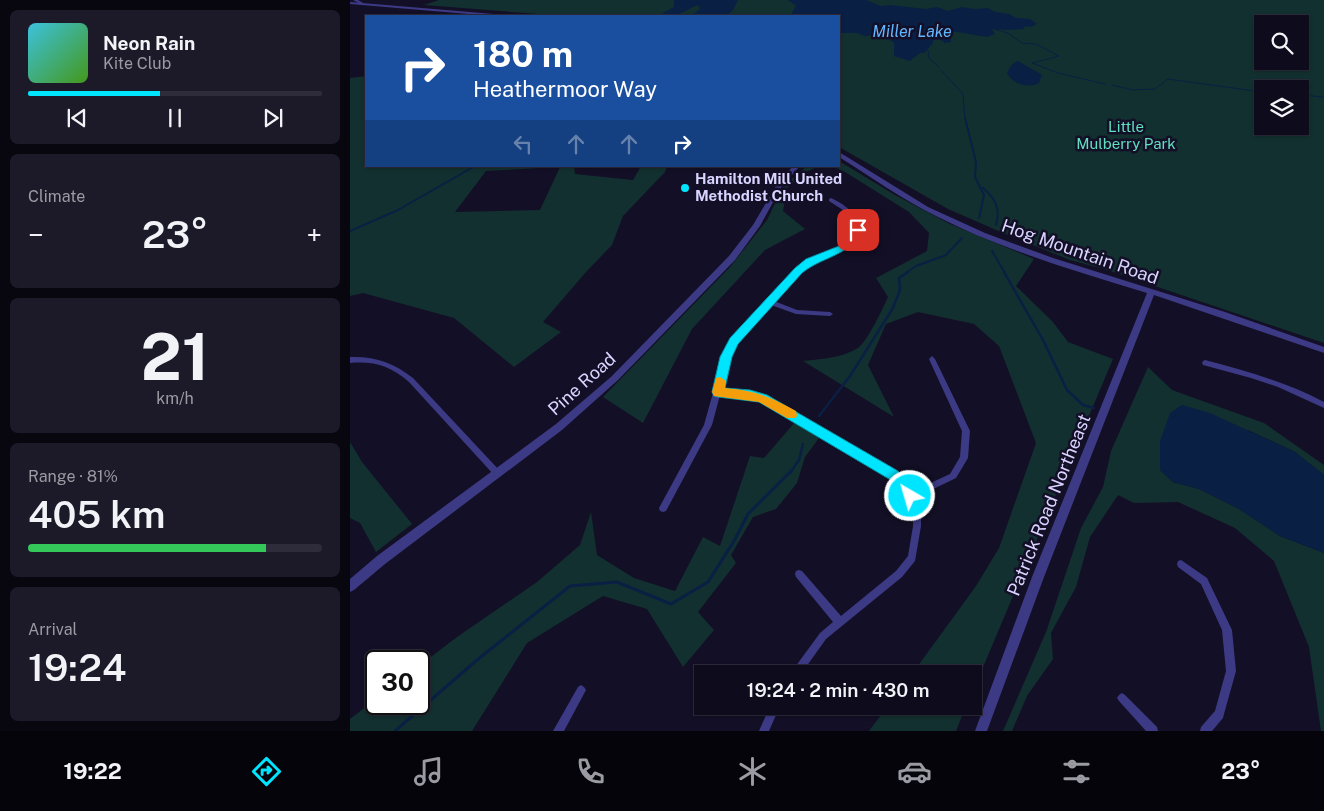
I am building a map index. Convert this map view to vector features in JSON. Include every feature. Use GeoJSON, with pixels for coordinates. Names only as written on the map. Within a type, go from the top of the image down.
{"type":"FeatureCollection","features":[{"type":"Feature","properties":{"kind":"street"},"geometry":{"type":"LineString","coordinates":[[355,0],[363,4]]}},
{"type":"Feature","properties":{"kind":"street"},"geometry":{"type":"LineString","coordinates":[[350,2],[487,15]]}},
{"type":"Feature","properties":{"kind":"street","name":"Hog Mountain Road"},"geometry":{"type":"LineString","coordinates":[[840,155],[885,184],[931,210],[984,235],[1047,258],[1324,350]]}},
{"type":"Feature","properties":{"kind":"street","name":"Pine Road"},"geometry":{"type":"LineString","coordinates":[[350,586],[381,560],[558,427],[615,378],[699,293],[737,251],[756,226],[779,184],[796,167]]}},
{"type":"Feature","properties":{"kind":"street"},"geometry":{"type":"LineString","coordinates":[[663,508],[708,425],[726,357],[734,341],[798,271],[810,262],[842,248],[853,240],[858,230],[856,221],[851,213],[831,200]]}},
{"type":"Feature","properties":{"kind":"street","name":"Patrick Road Northeast"},"geometry":{"type":"LineString","coordinates":[[981,731],[1038,577],[1151,292]]}},
{"type":"Feature","properties":{"kind":"street"},"geometry":{"type":"LineString","coordinates":[[770,302],[796,312],[830,314]]}},
{"type":"Feature","properties":{"kind":"street"},"geometry":{"type":"LineString","coordinates":[[910,496],[952,476],[964,458],[966,431],[932,359]]}},
{"type":"Feature","properties":{"kind":"street"},"geometry":{"type":"LineString","coordinates":[[350,360],[377,360],[400,370],[498,473]]}},
{"type":"Feature","properties":{"kind":"street"},"geometry":{"type":"LineString","coordinates":[[1205,362],[1273,382],[1300,392],[1324,405]]}},
{"type":"Feature","properties":{"kind":"street"},"geometry":{"type":"LineString","coordinates":[[718,392],[763,398],[894,475],[910,496],[916,514],[917,526],[912,558],[899,574],[838,621],[823,636],[802,665]]}},
{"type":"Feature","properties":{"kind":"street"},"geometry":{"type":"LineString","coordinates":[[1181,564],[1204,581],[1227,630],[1232,671],[1219,714],[1205,731]]}},
{"type":"Feature","properties":{"kind":"street"},"geometry":{"type":"LineString","coordinates":[[799,574],[838,621]]}},
{"type":"Feature","properties":{"kind":"street"},"geometry":{"type":"LineString","coordinates":[[558,731],[582,690]]}},
{"type":"Feature","properties":{"kind":"street"},"geometry":{"type":"LineString","coordinates":[[1122,698],[1153,731]]}},
{"type":"Feature","properties":{"kind":"street"},"geometry":{"type":"LineString","coordinates":[[764,731],[771,715]]}},
{"type":"Feature","properties":{"kind":"green space","name":"Little Mulberry Park"},"geometry":{"type":"Polygon","coordinates":[[[439,0],[1324,0],[1324,343],[1107,270],[1070,260],[1003,233],[948,209],[840,148],[840,15],[542,15],[424,5],[439,0]]]}},
{"type":"Feature","properties":{"kind":"green space"},"geometry":{"type":"Polygon","coordinates":[[[365,76],[365,167],[560,167],[574,167],[575,174],[633,180],[640,167],[667,167],[665,172],[623,216],[612,245],[543,322],[561,332],[514,367],[454,318],[363,293],[350,296],[350,78],[365,76]],[[560,167],[486,171],[455,212],[540,210],[560,167]]]}},
{"type":"Feature","properties":{"kind":"green space"},"geometry":{"type":"Polygon","coordinates":[[[840,162],[895,195],[950,224],[1034,259],[1016,286],[1053,322],[1068,342],[1113,359],[982,670],[982,665],[919,665],[976,586],[999,548],[1036,443],[999,346],[974,324],[918,312],[886,324],[868,365],[894,417],[803,361],[838,356],[862,345],[888,297],[876,278],[927,251],[929,233],[909,212],[834,167],[840,167],[840,162]]]}},
{"type":"Feature","properties":{"kind":"green space"},"geometry":{"type":"Polygon","coordinates":[[[806,167],[817,167],[806,172],[787,188],[783,211],[805,229],[765,250],[692,329],[643,423],[603,397],[730,267],[767,220],[784,185],[806,167]]]}},
{"type":"Feature","properties":{"kind":"green space"},"geometry":{"type":"Polygon","coordinates":[[[1148,367],[1172,390],[1264,423],[1324,465],[1324,475],[1295,452],[1248,430],[1160,441],[1160,470],[1173,482],[1199,489],[1239,509],[1280,536],[1324,553],[1324,731],[1321,731],[1309,647],[1274,561],[1235,528],[1178,502],[1134,503],[1118,495],[1090,537],[1076,587],[1051,633],[1053,659],[1027,696],[1012,731],[1003,731],[1046,632],[1081,528],[1103,487],[1111,451],[1148,367]]]}},
{"type":"Feature","properties":{"kind":"green space"},"geometry":{"type":"Polygon","coordinates":[[[795,422],[819,438],[805,457],[797,483],[776,509],[753,517],[731,555],[736,563],[698,612],[714,630],[683,667],[647,609],[603,596],[527,643],[472,731],[350,731],[350,719],[365,707],[365,715],[430,715],[430,658],[537,582],[580,545],[591,512],[597,555],[634,578],[675,591],[703,537],[720,546],[750,456],[764,458],[795,422]]]}},
{"type":"Feature","properties":{"kind":"green space"},"geometry":{"type":"Polygon","coordinates":[[[350,442],[362,462],[412,524],[376,552],[360,523],[350,518],[350,442]]]}},
{"type":"Feature","properties":{"kind":"green space"},"geometry":{"type":"Polygon","coordinates":[[[881,715],[962,715],[956,731],[869,731],[881,715]]]}},
{"type":"Feature","properties":{"kind":"water"},"geometry":{"type":"Polygon","coordinates":[[[674,0],[738,0],[728,15],[692,15],[700,9],[698,5],[673,15],[661,14],[674,7],[674,0]]]}},
{"type":"Feature","properties":{"kind":"water","name":"Miller Lake"},"geometry":{"type":"Polygon","coordinates":[[[788,0],[866,0],[881,6],[890,5],[926,9],[937,7],[948,11],[962,7],[988,8],[1016,18],[1030,19],[1037,24],[1031,27],[1025,26],[1024,29],[992,29],[995,34],[987,37],[951,31],[951,42],[945,43],[941,40],[933,40],[933,43],[924,53],[920,53],[910,61],[894,56],[894,43],[882,34],[865,36],[856,33],[840,33],[840,15],[791,15],[796,6],[788,0]]]}},
{"type":"Feature","properties":{"kind":"water"},"geometry":{"type":"Polygon","coordinates":[[[1018,61],[1042,75],[1039,83],[1030,86],[1025,85],[1017,83],[1010,77],[1007,73],[1008,71],[1018,61]]]}},
{"type":"Feature","properties":{"kind":"water"},"geometry":{"type":"Polygon","coordinates":[[[1182,405],[1210,413],[1295,452],[1324,475],[1324,553],[1280,536],[1239,509],[1199,489],[1173,482],[1160,470],[1160,441],[1170,413],[1182,405]]]}},
{"type":"Feature","properties":{"kind":"waterway"},"geometry":{"type":"LineString","coordinates":[[995,29],[1008,33],[1022,43],[1036,44],[1059,56],[1032,63],[1058,73],[1105,84]]}},
{"type":"Feature","properties":{"kind":"waterway"},"geometry":{"type":"LineString","coordinates":[[924,49],[929,52],[928,57],[939,67]]}},
{"type":"Feature","properties":{"kind":"waterway"},"geometry":{"type":"LineString","coordinates":[[941,70],[963,94],[965,119]]}},
{"type":"Feature","properties":{"kind":"waterway"},"geometry":{"type":"LineString","coordinates":[[1112,85],[1133,90],[1155,89],[1168,79],[1254,91]]}},
{"type":"Feature","properties":{"kind":"waterway"},"geometry":{"type":"LineString","coordinates":[[1309,96],[1324,97]]}},
{"type":"Feature","properties":{"kind":"waterway"},"geometry":{"type":"LineString","coordinates":[[965,118],[976,162],[975,177],[984,195],[979,218]]}},
{"type":"Feature","properties":{"kind":"waterway"},"geometry":{"type":"LineString","coordinates":[[350,231],[398,210],[473,167]]}},
{"type":"Feature","properties":{"kind":"waterway"},"geometry":{"type":"LineString","coordinates":[[983,188],[996,204],[998,214],[996,225]]}},
{"type":"Feature","properties":{"kind":"waterway"},"geometry":{"type":"LineString","coordinates":[[906,273],[916,266],[946,255],[962,238]]}},
{"type":"Feature","properties":{"kind":"waterway"},"geometry":{"type":"LineString","coordinates":[[992,251],[1005,273]]}},
{"type":"Feature","properties":{"kind":"waterway"},"geometry":{"type":"LineString","coordinates":[[819,416],[850,376],[893,308],[900,290],[899,278],[908,272]]}},
{"type":"Feature","properties":{"kind":"waterway"},"geometry":{"type":"LineString","coordinates":[[1004,272],[1043,340],[1067,390],[1083,405],[1094,408]]}},
{"type":"Feature","properties":{"kind":"waterway"},"geometry":{"type":"LineString","coordinates":[[790,473],[799,460],[803,444]]}},
{"type":"Feature","properties":{"kind":"waterway"},"geometry":{"type":"LineString","coordinates":[[395,731],[477,660],[570,586],[617,582],[671,604],[708,582],[734,541],[748,514],[791,471]]}},
{"type":"Feature","properties":{"kind":"slow traffic"},"geometry":{"type":"LineString","coordinates":[[720,381],[718,392],[763,398],[791,415]]}},
{"type":"Feature","properties":{"kind":"place","name":"Hamilton Mill United Methodist Church"},"geometry":{"type":"Point","coordinates":[685,188]}},
{"type":"Feature","properties":{"kind":"route"},"geometry":{"type":"LineString","coordinates":[[858,230],[853,240],[842,248],[810,262],[798,271],[734,341],[726,357],[718,392],[763,398],[894,475],[910,496]]}}]}
